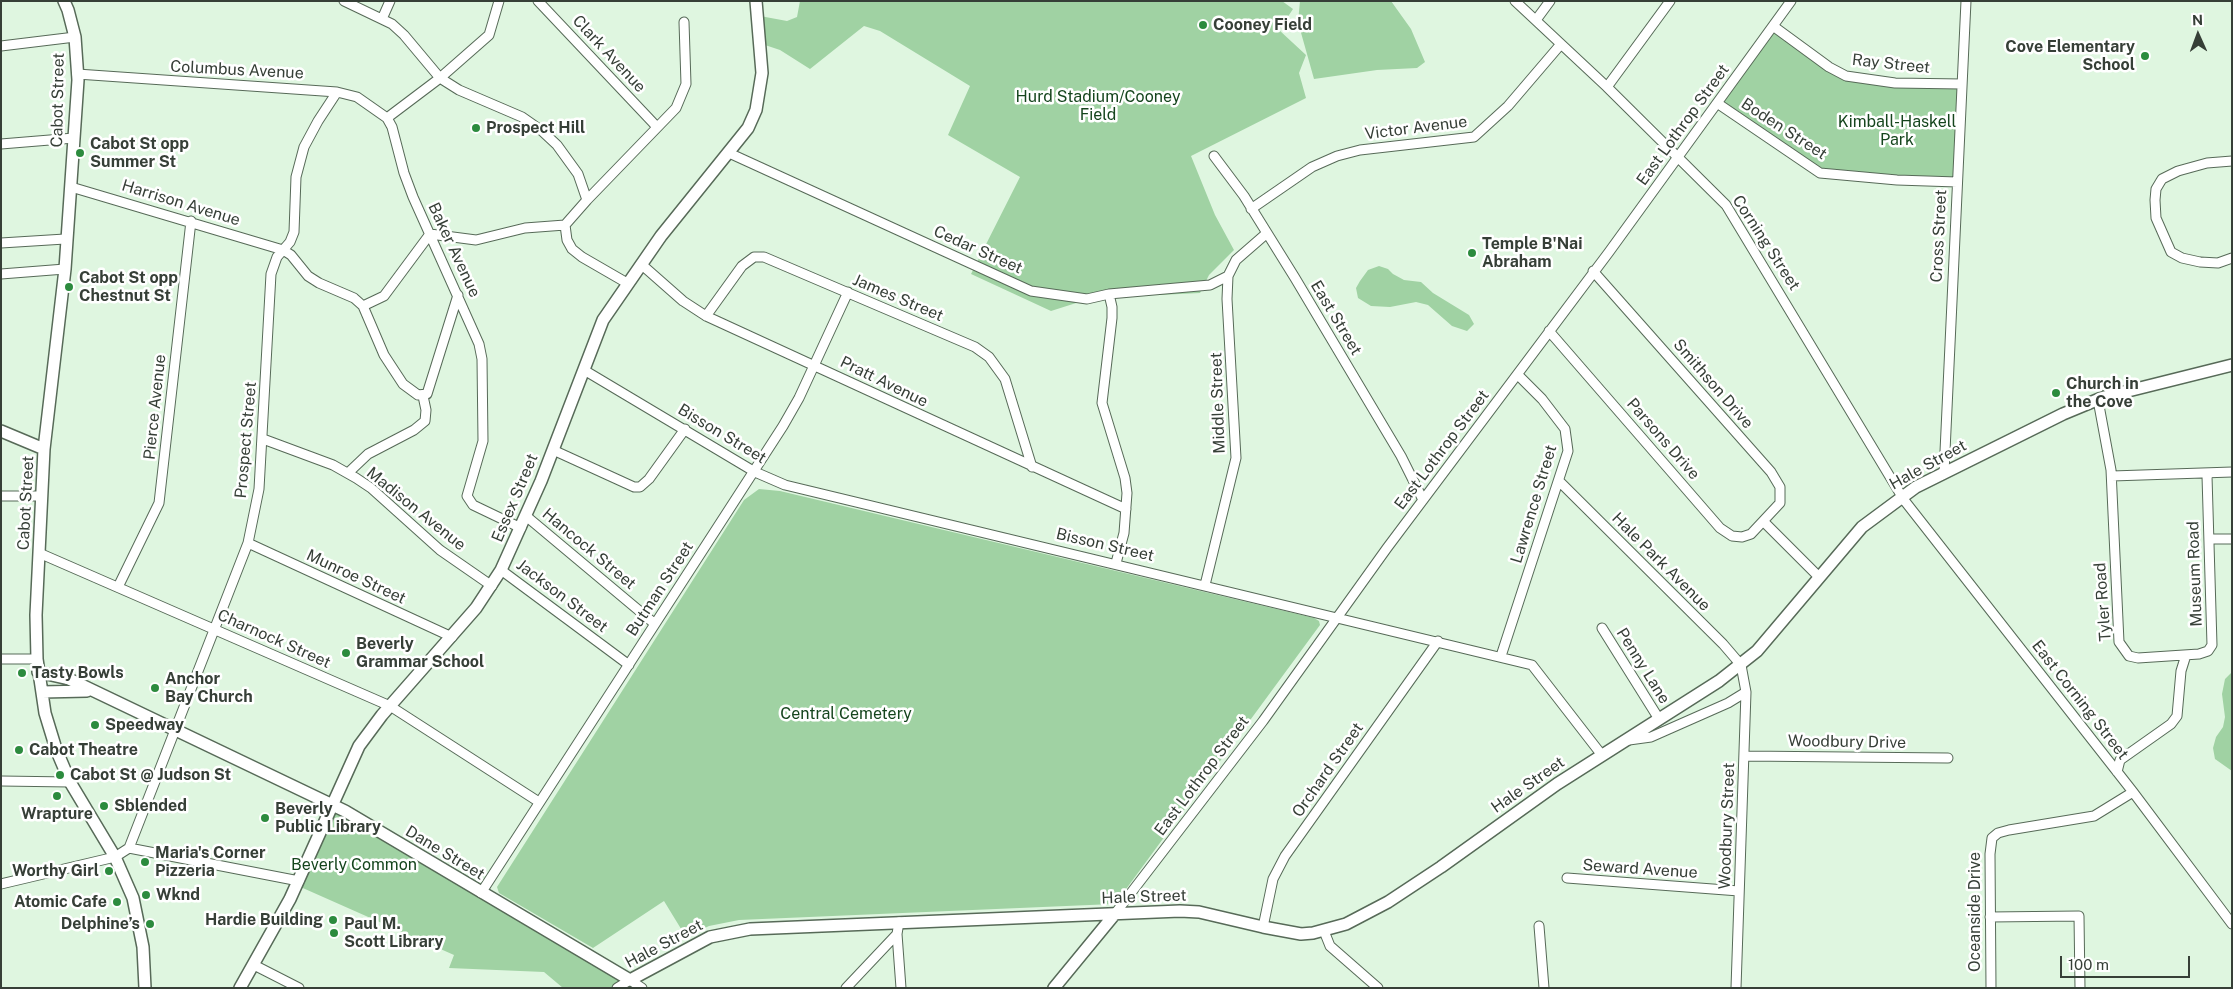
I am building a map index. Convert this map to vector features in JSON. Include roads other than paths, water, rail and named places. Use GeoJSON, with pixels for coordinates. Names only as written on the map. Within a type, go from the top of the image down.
{"type":"FeatureCollection","features":[{"type":"Feature","properties":{"kind":"main road","name":"Cabot Street"},"geometry":{"type":"LineString","coordinates":[[64,1],[75,37],[77,74],[71,187],[65,238],[65,269],[44,450],[36,615],[38,672],[56,749],[70,782],[115,857],[128,884],[143,947],[145,988]]}},
{"type":"Feature","properties":{"kind":"main road","name":"Essex Street"},"geometry":{"type":"LineString","coordinates":[[240,988],[299,881],[359,746],[390,706],[452,637],[492,586],[502,570],[553,450],[603,320],[641,264],[748,128],[756,110],[759,95],[761,52],[756,1]]}},
{"type":"Feature","properties":{"kind":"main road","name":"Hale Street"},"geometry":{"type":"LineString","coordinates":[[630,980],[684,949],[723,933],[750,930],[898,922],[1114,915],[1145,912],[1199,912],[1301,934],[1324,931],[1369,913],[1401,894],[1601,754],[1659,719],[1740,665],[1757,651],[1862,527],[1902,496],[2063,414],[2098,400],[2232,364]]}},
{"type":"Feature","properties":{"kind":"main road"},"geometry":{"type":"LineString","coordinates":[[1,432],[44,450]]}},
{"type":"Feature","properties":{"kind":"main road","name":"Dane Street"},"geometry":{"type":"LineString","coordinates":[[38,672],[59,675],[333,805],[630,980]]}},
{"type":"Feature","properties":{"kind":"main road","name":"Dane Street"},"geometry":{"type":"LineString","coordinates":[[42,692],[66,690],[92,691]]}},
{"type":"Feature","properties":{"kind":"main road"},"geometry":{"type":"LineString","coordinates":[[1054,988],[1114,915]]}},
{"type":"Feature","properties":{"kind":"street"},"geometry":{"type":"LineString","coordinates":[[344,1],[382,19],[404,35],[440,78],[458,90],[522,117],[542,130],[578,174],[587,200]]}},
{"type":"Feature","properties":{"kind":"street"},"geometry":{"type":"LineString","coordinates":[[382,19],[390,1]]}},
{"type":"Feature","properties":{"kind":"street"},"geometry":{"type":"LineString","coordinates":[[387,118],[440,78],[489,35],[499,1]]}},
{"type":"Feature","properties":{"kind":"street","name":"Clark Avenue"},"geometry":{"type":"LineString","coordinates":[[538,1],[657,127]]}},
{"type":"Feature","properties":{"kind":"street","name":"Corning Street"},"geometry":{"type":"LineString","coordinates":[[1515,1],[1678,156],[1711,189],[1736,219],[1902,496]]}},
{"type":"Feature","properties":{"kind":"street"},"geometry":{"type":"LineString","coordinates":[[1536,20],[1550,1]]}},
{"type":"Feature","properties":{"kind":"street"},"geometry":{"type":"LineString","coordinates":[[1607,87],[1670,1]]}},
{"type":"Feature","properties":{"kind":"street","name":"East Lothrop Street"},"geometry":{"type":"LineString","coordinates":[[1114,915],[1262,721],[1337,616],[1518,375],[1791,1]]}},
{"type":"Feature","properties":{"kind":"street","name":"Cross Street"},"geometry":{"type":"LineString","coordinates":[[1944,473],[1966,1]]}},
{"type":"Feature","properties":{"kind":"street"},"geometry":{"type":"LineString","coordinates":[[363,306],[384,296],[430,234],[476,240],[525,228],[565,225],[676,108],[684,92],[686,76],[684,22]]}},
{"type":"Feature","properties":{"kind":"street","name":"Ray Street"},"geometry":{"type":"LineString","coordinates":[[1773,26],[1829,67],[1846,76],[1886,82],[1962,84]]}},
{"type":"Feature","properties":{"kind":"street"},"geometry":{"type":"LineString","coordinates":[[1,46],[75,37]]}},
{"type":"Feature","properties":{"kind":"street","name":"Victor Avenue"},"geometry":{"type":"LineString","coordinates":[[1251,208],[1312,167],[1337,156],[1360,150],[1474,137],[1508,106],[1561,44]]}},
{"type":"Feature","properties":{"kind":"street","name":"Columbus Avenue"},"geometry":{"type":"LineString","coordinates":[[77,74],[337,92],[357,97],[387,118]]}},
{"type":"Feature","properties":{"kind":"street","name":"Prospect Street"},"geometry":{"type":"LineString","coordinates":[[128,848],[248,543],[259,489],[271,274],[277,257],[290,242],[294,232],[296,177],[304,147],[337,92]]}},
{"type":"Feature","properties":{"kind":"street","name":"Boden Street"},"geometry":{"type":"LineString","coordinates":[[1717,103],[1820,173],[1897,180],[1957,182]]}},
{"type":"Feature","properties":{"kind":"street","name":"Baker Avenue"},"geometry":{"type":"LineString","coordinates":[[387,118],[392,127],[404,173],[458,295],[478,344],[482,359],[483,441],[467,496],[473,506],[521,528]]}},
{"type":"Feature","properties":{"kind":"street"},"geometry":{"type":"LineString","coordinates":[[1,144],[74,138]]}},
{"type":"Feature","properties":{"kind":"street","name":"Cedar Street"},"geometry":{"type":"LineString","coordinates":[[729,153],[1031,290],[1087,299],[1109,294],[1210,285],[1228,276]]}},
{"type":"Feature","properties":{"kind":"street","name":"East Street"},"geometry":{"type":"LineString","coordinates":[[1214,156],[1267,233],[1401,456],[1423,500]]}},
{"type":"Feature","properties":{"kind":"street"},"geometry":{"type":"LineString","coordinates":[[2232,161],[2207,163],[2178,171],[2162,179],[2156,189],[2155,200],[2156,218],[2171,252],[2182,258],[2200,262],[2218,263],[2232,258]]}},
{"type":"Feature","properties":{"kind":"street","name":"Harrison Avenue"},"geometry":{"type":"LineString","coordinates":[[71,187],[283,250]]}},
{"type":"Feature","properties":{"kind":"street","name":"Pierce Avenue"},"geometry":{"type":"LineString","coordinates":[[118,587],[159,504],[190,221]]}},
{"type":"Feature","properties":{"kind":"street"},"geometry":{"type":"LineString","coordinates":[[565,225],[567,240],[572,249],[582,258],[627,283]]}},
{"type":"Feature","properties":{"kind":"street"},"geometry":{"type":"LineString","coordinates":[[1228,276],[1236,260],[1267,233]]}},
{"type":"Feature","properties":{"kind":"street"},"geometry":{"type":"LineString","coordinates":[[1,242],[65,238]]}},
{"type":"Feature","properties":{"kind":"street"},"geometry":{"type":"LineString","coordinates":[[283,250],[291,255],[308,276],[319,283],[354,298],[363,306],[384,355],[403,384],[412,392],[423,396]]}},
{"type":"Feature","properties":{"kind":"street","name":"James Street"},"geometry":{"type":"LineString","coordinates":[[706,316],[742,266],[754,258],[764,257],[976,348],[988,357],[1005,379],[1032,466]]}},
{"type":"Feature","properties":{"kind":"street","name":"Pratt Avenue"},"geometry":{"type":"LineString","coordinates":[[641,264],[683,301],[706,316],[1126,509]]}},
{"type":"Feature","properties":{"kind":"street"},"geometry":{"type":"LineString","coordinates":[[1,274],[65,269]]}},
{"type":"Feature","properties":{"kind":"street","name":"Smithson Drive"},"geometry":{"type":"LineString","coordinates":[[1594,271],[1771,472],[1782,494],[1780,503],[1764,522]]}},
{"type":"Feature","properties":{"kind":"street","name":"Middle Street"},"geometry":{"type":"LineString","coordinates":[[1205,585],[1236,458],[1227,299],[1228,276]]}},
{"type":"Feature","properties":{"kind":"street","name":"Butman Street"},"geometry":{"type":"LineString","coordinates":[[480,893],[754,472],[799,398],[848,292]]}},
{"type":"Feature","properties":{"kind":"street"},"geometry":{"type":"LineString","coordinates":[[1109,294],[1112,318],[1102,403],[1125,478],[1127,493],[1124,533],[1116,563]]}},
{"type":"Feature","properties":{"kind":"street"},"geometry":{"type":"LineString","coordinates":[[423,396],[427,394],[458,295]]}},
{"type":"Feature","properties":{"kind":"street","name":"Parsons Drive"},"geometry":{"type":"LineString","coordinates":[[1550,331],[1720,528],[1732,536],[1742,537],[1751,534],[1764,522]]}},
{"type":"Feature","properties":{"kind":"street","name":"Bisson Street"},"geometry":{"type":"LineString","coordinates":[[584,370],[754,472],[785,485],[1532,664],[1601,754]]}},
{"type":"Feature","properties":{"kind":"street","name":"Lawrence Street"},"geometry":{"type":"LineString","coordinates":[[1501,656],[1568,451],[1565,429],[1542,399],[1518,375]]}},
{"type":"Feature","properties":{"kind":"street"},"geometry":{"type":"LineString","coordinates":[[348,474],[368,454],[414,430],[425,421],[426,410],[423,396]]}},
{"type":"Feature","properties":{"kind":"street","name":"Tyler Road"},"geometry":{"type":"LineString","coordinates":[[2098,400],[2109,449],[2112,476],[2119,642],[2129,656],[2138,658],[2186,655]]}},
{"type":"Feature","properties":{"kind":"street"},"geometry":{"type":"LineString","coordinates":[[553,450],[634,487],[640,487],[649,479],[685,429]]}},
{"type":"Feature","properties":{"kind":"street","name":"Madison Avenue"},"geometry":{"type":"LineString","coordinates":[[263,439],[306,454],[348,474],[371,488],[440,550],[492,586]]}},
{"type":"Feature","properties":{"kind":"street"},"geometry":{"type":"LineString","coordinates":[[2112,476],[2232,472]]}},
{"type":"Feature","properties":{"kind":"street","name":"Museum Road"},"geometry":{"type":"LineString","coordinates":[[2186,655],[2208,652],[2212,646],[2207,476],[2210,473]]}},
{"type":"Feature","properties":{"kind":"street","name":"Hale Park Avenue"},"geometry":{"type":"LineString","coordinates":[[1558,482],[1727,649],[1740,665]]}},
{"type":"Feature","properties":{"kind":"street"},"geometry":{"type":"LineString","coordinates":[[1,496],[42,496]]}},
{"type":"Feature","properties":{"kind":"street","name":"East Corning Street"},"geometry":{"type":"LineString","coordinates":[[1902,496],[2133,792],[2232,924]]}},
{"type":"Feature","properties":{"kind":"street","name":"Hancock Street"},"geometry":{"type":"LineString","coordinates":[[526,516],[655,624]]}},
{"type":"Feature","properties":{"kind":"street"},"geometry":{"type":"LineString","coordinates":[[1764,522],[1819,577]]}},
{"type":"Feature","properties":{"kind":"street"},"geometry":{"type":"LineString","coordinates":[[2209,539],[2232,538]]}},
{"type":"Feature","properties":{"kind":"street","name":"Munroe Street"},"geometry":{"type":"LineString","coordinates":[[248,543],[452,637]]}},
{"type":"Feature","properties":{"kind":"street","name":"Charnock Street"},"geometry":{"type":"LineString","coordinates":[[39,552],[390,706],[539,802]]}},
{"type":"Feature","properties":{"kind":"street","name":"Jackson Street"},"geometry":{"type":"LineString","coordinates":[[502,570],[629,665]]}},
{"type":"Feature","properties":{"kind":"street","name":"Penny Lane"},"geometry":{"type":"LineString","coordinates":[[1602,628],[1659,719]]}},
{"type":"Feature","properties":{"kind":"street","name":"Orchard Street"},"geometry":{"type":"LineString","coordinates":[[1263,927],[1273,879],[1285,856],[1438,640]]}},
{"type":"Feature","properties":{"kind":"street"},"geometry":{"type":"LineString","coordinates":[[2117,772],[2120,760],[2171,724],[2177,716],[2186,655]]}},
{"type":"Feature","properties":{"kind":"street"},"geometry":{"type":"LineString","coordinates":[[1,659],[37,659]]}},
{"type":"Feature","properties":{"kind":"street","name":"Woodbury Street"},"geometry":{"type":"LineString","coordinates":[[1736,988],[1746,692],[1740,665]]}},
{"type":"Feature","properties":{"kind":"street","name":"Hale Street"},"geometry":{"type":"LineString","coordinates":[[1626,740],[1650,737],[1728,703],[1746,692]]}},
{"type":"Feature","properties":{"kind":"street","name":"Woodbury Drive"},"geometry":{"type":"LineString","coordinates":[[1745,756],[1948,758]]}},
{"type":"Feature","properties":{"kind":"street"},"geometry":{"type":"LineString","coordinates":[[1,781],[70,782]]}},
{"type":"Feature","properties":{"kind":"street","name":"Oceanside Drive"},"geometry":{"type":"LineString","coordinates":[[1991,988],[1990,845],[1998,833],[2094,816],[2133,792]]}},
{"type":"Feature","properties":{"kind":"street"},"geometry":{"type":"LineString","coordinates":[[1,884],[115,857],[128,848],[299,881]]}},
{"type":"Feature","properties":{"kind":"street","name":"Seward Avenue"},"geometry":{"type":"LineString","coordinates":[[1567,878],[1739,891]]}},
{"type":"Feature","properties":{"kind":"street"},"geometry":{"type":"LineString","coordinates":[[1990,916],[2079,916],[2080,988]]}},
{"type":"Feature","properties":{"kind":"street"},"geometry":{"type":"LineString","coordinates":[[898,922],[897,934],[901,988]]}},
{"type":"Feature","properties":{"kind":"street"},"geometry":{"type":"LineString","coordinates":[[1539,926],[1544,988]]}},
{"type":"Feature","properties":{"kind":"street"},"geometry":{"type":"LineString","coordinates":[[1324,931],[1330,946],[1378,988]]}},
{"type":"Feature","properties":{"kind":"street"},"geometry":{"type":"LineString","coordinates":[[846,988],[897,934]]}},
{"type":"Feature","properties":{"kind":"street"},"geometry":{"type":"LineString","coordinates":[[254,965],[299,988]]}},
{"type":"Feature","properties":{"kind":"street","name":"Hale Street"},"geometry":{"type":"LineString","coordinates":[[617,988],[630,980]]}},
{"type":"Feature","properties":{"kind":"street","name":"Dane Street"},"geometry":{"type":"LineString","coordinates":[[630,980],[642,988]]}},
{"type":"Feature","properties":{"kind":"place","name":"Cooney Field"},"geometry":{"type":"Point","coordinates":[1203,25]}},
{"type":"Feature","properties":{"kind":"place","name":"Cove Elementary School"},"geometry":{"type":"Point","coordinates":[2145,56]}},
{"type":"Feature","properties":{"kind":"place","name":"Prospect Hill"},"geometry":{"type":"Point","coordinates":[476,128]}},
{"type":"Feature","properties":{"kind":"place","name":"Cabot St opp Summer St"},"geometry":{"type":"Point","coordinates":[80,153]}},
{"type":"Feature","properties":{"kind":"place","name":"Temple B'Nai Abraham"},"geometry":{"type":"Point","coordinates":[1472,253]}},
{"type":"Feature","properties":{"kind":"place","name":"Cabot St opp Chestnut St"},"geometry":{"type":"Point","coordinates":[69,287]}},
{"type":"Feature","properties":{"kind":"place","name":"Church in the Cove"},"geometry":{"type":"Point","coordinates":[2056,393]}},
{"type":"Feature","properties":{"kind":"place","name":"Beverly Grammar School"},"geometry":{"type":"Point","coordinates":[346,653]}},
{"type":"Feature","properties":{"kind":"place","name":"Tasty Bowls"},"geometry":{"type":"Point","coordinates":[22,673]}},
{"type":"Feature","properties":{"kind":"place","name":"Anchor Bay Church"},"geometry":{"type":"Point","coordinates":[155,688]}},
{"type":"Feature","properties":{"kind":"place","name":"Speedway"},"geometry":{"type":"Point","coordinates":[95,725]}},
{"type":"Feature","properties":{"kind":"place","name":"Cabot Theatre"},"geometry":{"type":"Point","coordinates":[19,750]}},
{"type":"Feature","properties":{"kind":"place","name":"Cabot St @ Judson St"},"geometry":{"type":"Point","coordinates":[60,775]}},
{"type":"Feature","properties":{"kind":"place","name":"Wrapture"},"geometry":{"type":"Point","coordinates":[57,796]}},
{"type":"Feature","properties":{"kind":"place","name":"Sblended"},"geometry":{"type":"Point","coordinates":[104,806]}},
{"type":"Feature","properties":{"kind":"place","name":"Beverly Public Library"},"geometry":{"type":"Point","coordinates":[265,818]}},
{"type":"Feature","properties":{"kind":"place","name":"Maria's Corner Pizzeria"},"geometry":{"type":"Point","coordinates":[145,862]}},
{"type":"Feature","properties":{"kind":"place","name":"Worthy Girl"},"geometry":{"type":"Point","coordinates":[109,871]}},
{"type":"Feature","properties":{"kind":"place","name":"Wknd"},"geometry":{"type":"Point","coordinates":[146,895]}},
{"type":"Feature","properties":{"kind":"place","name":"Atomic Cafe"},"geometry":{"type":"Point","coordinates":[117,902]}},
{"type":"Feature","properties":{"kind":"place","name":"Hardie Building"},"geometry":{"type":"Point","coordinates":[333,920]}},
{"type":"Feature","properties":{"kind":"place","name":"Delphine’s"},"geometry":{"type":"Point","coordinates":[150,924]}},
{"type":"Feature","properties":{"kind":"place","name":"Paul M. Scott Library"},"geometry":{"type":"Point","coordinates":[334,933]}},
{"type":"Feature","properties":{"kind":"park label","name":"Hurd Stadium/Cooney Field"},"geometry":{"type":"Point","coordinates":[1098,106]}},
{"type":"Feature","properties":{"kind":"park label","name":"Kimball-Haskell Park"},"geometry":{"type":"Point","coordinates":[1897,131]}},
{"type":"Feature","properties":{"kind":"park label","name":"Central Cemetery"},"geometry":{"type":"Point","coordinates":[846,714]}},
{"type":"Feature","properties":{"kind":"park label","name":"Beverly Common"},"geometry":{"type":"Point","coordinates":[354,865]}}]}
